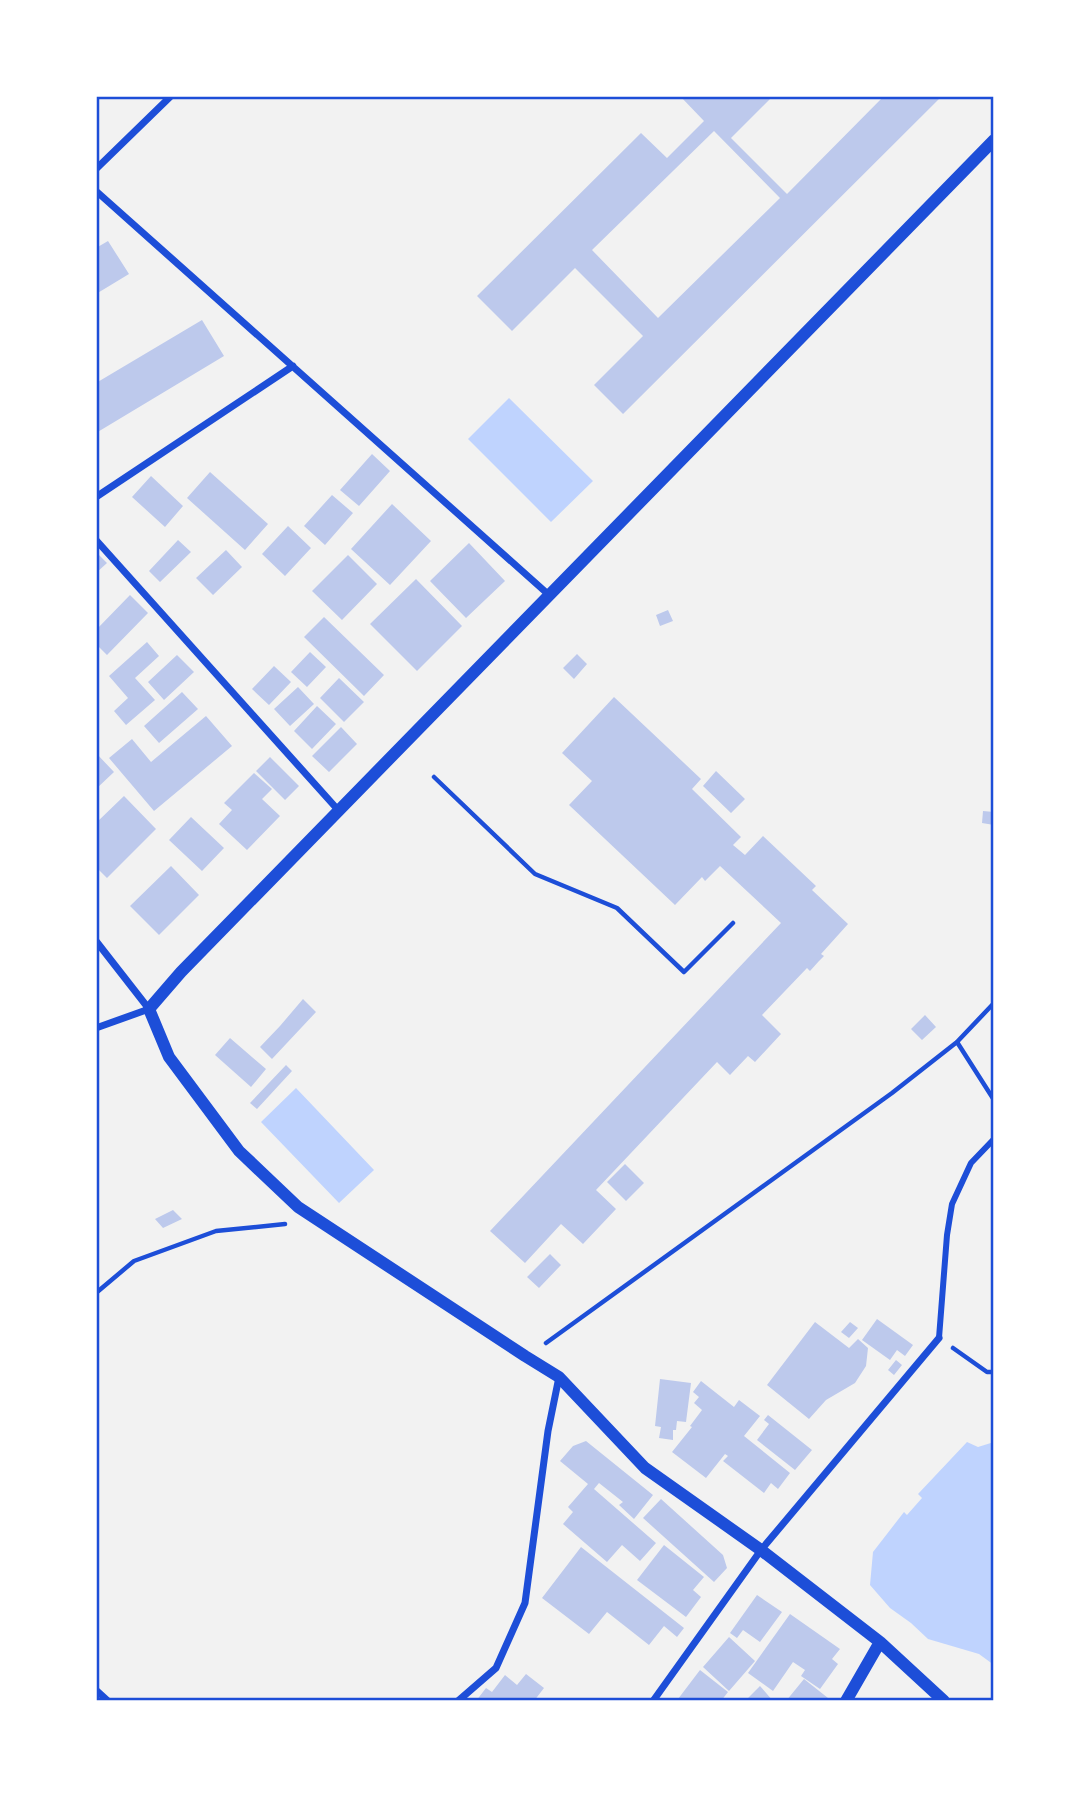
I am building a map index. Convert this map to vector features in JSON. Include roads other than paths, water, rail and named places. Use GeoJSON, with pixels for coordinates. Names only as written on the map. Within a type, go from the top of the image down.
{"type":"FeatureCollection","features":[{"type":"Feature","properties":{"kind":"street"},"geometry":{"type":"LineString","coordinates":[[96,169],[171,96]]}},
{"type":"Feature","properties":{"kind":"street"},"geometry":{"type":"LineString","coordinates":[[96,1028],[149,1009],[190,963],[994,140]]}},
{"type":"Feature","properties":{"kind":"street"},"geometry":{"type":"LineString","coordinates":[[96,191],[549,595]]}},
{"type":"Feature","properties":{"kind":"street"},"geometry":{"type":"LineString","coordinates":[[96,497],[293,366]]}},
{"type":"Feature","properties":{"kind":"street"},"geometry":{"type":"LineString","coordinates":[[96,541],[340,811]]}},
{"type":"Feature","properties":{"kind":"street"},"geometry":{"type":"LineString","coordinates":[[96,941],[149,1009],[169,1057],[239,1151],[298,1207],[559,1377],[645,1468],[761,1550],[880,1642],[944,1701]]}},
{"type":"Feature","properties":{"kind":"street"},"geometry":{"type":"LineString","coordinates":[[653,1701],[761,1550],[939,1338],[952,1204],[971,1163],[994,1139]]}},
{"type":"Feature","properties":{"kind":"street"},"geometry":{"type":"LineString","coordinates":[[458,1701],[496,1668],[526,1603],[548,1431],[559,1377]]}},
{"type":"Feature","properties":{"kind":"street"},"geometry":{"type":"LineString","coordinates":[[846,1701],[880,1642]]}},
{"type":"Feature","properties":{"kind":"street"},"geometry":{"type":"LineString","coordinates":[[96,1690],[108,1701]]}},
{"type":"Feature","properties":{"kind":"water"},"geometry":{"type":"Polygon","coordinates":[[[509,398],[593,481],[551,522],[468,439],[509,398]]]}},
{"type":"Feature","properties":{"kind":"water"},"geometry":{"type":"Polygon","coordinates":[[[296,1088],[374,1170],[339,1203],[261,1122],[296,1088]]]}},
{"type":"Feature","properties":{"kind":"water"},"geometry":{"type":"Polygon","coordinates":[[[967,1442],[978,1447],[994,1442],[994,1665],[979,1654],[928,1639],[890,1608],[870,1585],[873,1552],[904,1512],[907,1515],[922,1498],[918,1494],[967,1442]]]}}]}
